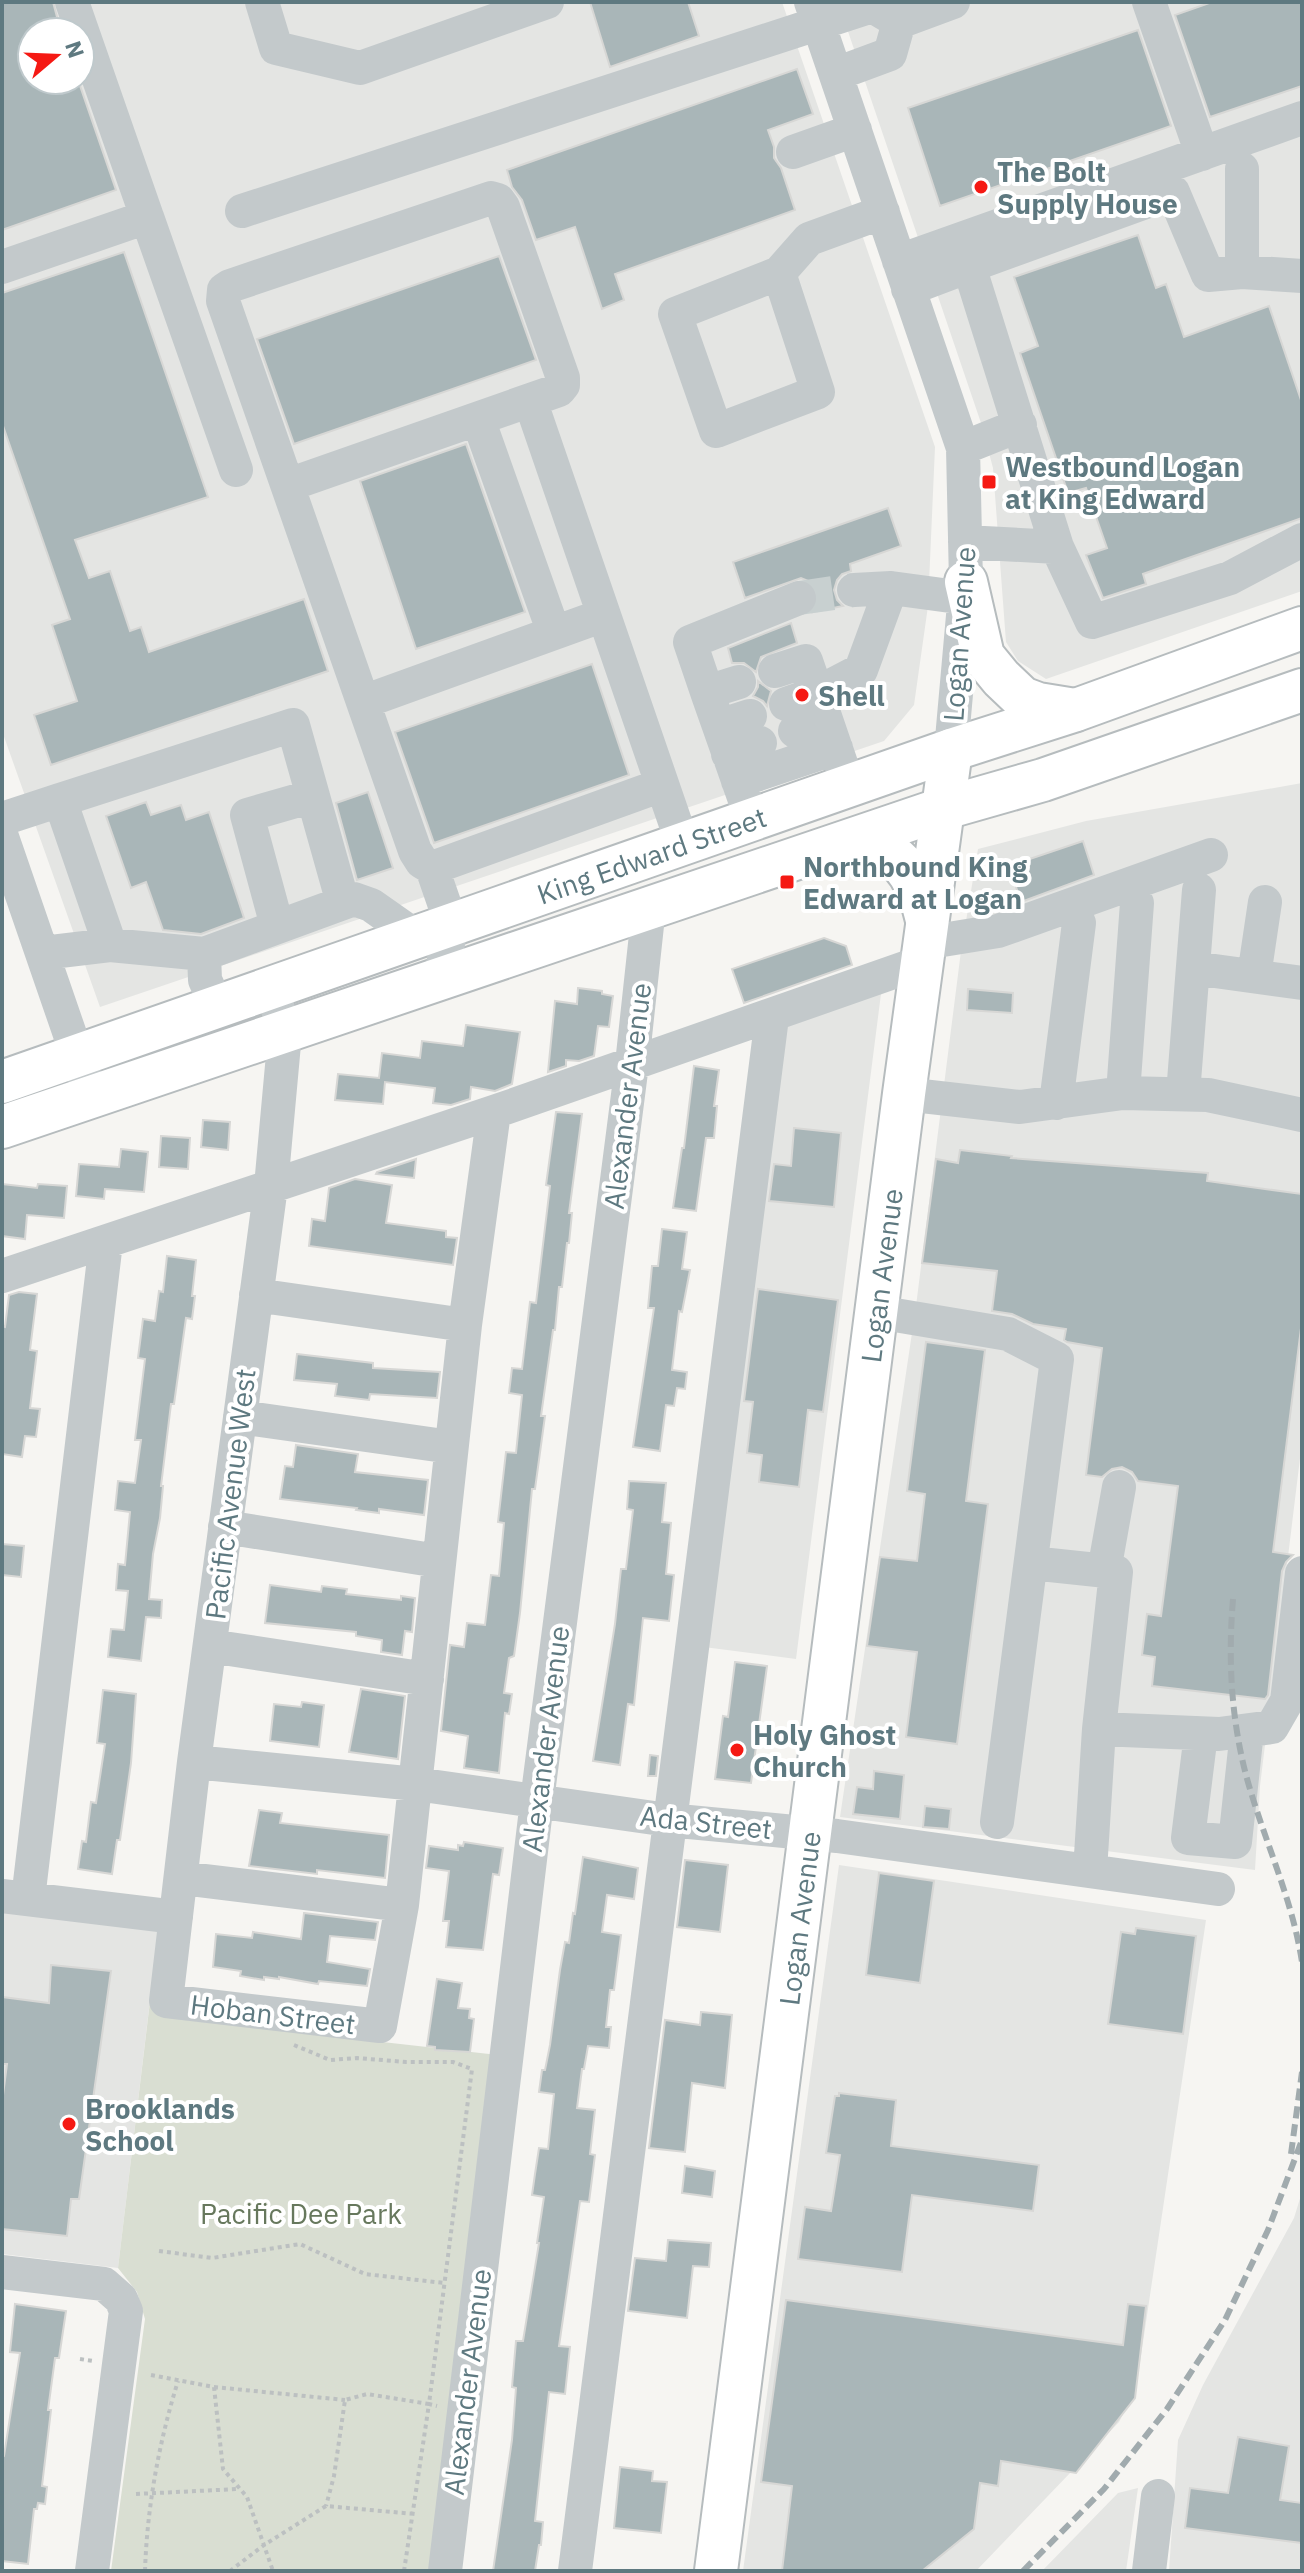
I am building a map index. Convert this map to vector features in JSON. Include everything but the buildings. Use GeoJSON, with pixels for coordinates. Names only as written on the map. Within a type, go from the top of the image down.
{"type":"FeatureCollection","features":[{"type":"Feature","properties":{"kind":"main road"},"geometry":{"type":"LineString","coordinates":[[965,574],[983,656],[1022,698],[1076,710]]}},
{"type":"Feature","properties":{"kind":"main road","name":"King Edward Street"},"geometry":{"type":"LineString","coordinates":[[2,1082],[752,820],[818,731],[951,750],[1076,710],[1302,628]]}},
{"type":"Feature","properties":{"kind":"main road","name":"King Edward Street"},"geometry":{"type":"LineString","coordinates":[[2,1127],[945,808],[1043,780],[1302,690]]}},
{"type":"Feature","properties":{"kind":"main road","name":"Logan Avenue"},"geometry":{"type":"LineString","coordinates":[[716,2571],[904,1094],[951,750]]}},
{"type":"Feature","properties":{"kind":"main road"},"geometry":{"type":"LineString","coordinates":[[821,850],[872,847],[895,858],[910,873],[920,890],[924,942]]}},
{"type":"Feature","properties":{"kind":"street"},"geometry":{"type":"LineString","coordinates":[[72,2],[236,470]]}},
{"type":"Feature","properties":{"kind":"street"},"geometry":{"type":"LineString","coordinates":[[262,2],[276,48],[360,68],[547,2]]}},
{"type":"Feature","properties":{"kind":"street"},"geometry":{"type":"LineString","coordinates":[[899,22],[953,2]]}},
{"type":"Feature","properties":{"kind":"street"},"geometry":{"type":"LineString","coordinates":[[1149,2],[1202,154]]}},
{"type":"Feature","properties":{"kind":"street"},"geometry":{"type":"LineString","coordinates":[[242,211],[815,13],[872,6],[899,22]]}},
{"type":"Feature","properties":{"kind":"street","name":"Logan Avenue"},"geometry":{"type":"LineString","coordinates":[[815,13],[963,448],[965,574],[951,750]]}},
{"type":"Feature","properties":{"kind":"street"},"geometry":{"type":"LineString","coordinates":[[836,74],[890,54],[899,22]]}},
{"type":"Feature","properties":{"kind":"street"},"geometry":{"type":"LineString","coordinates":[[904,275],[1202,154],[1302,118]]}},
{"type":"Feature","properties":{"kind":"street"},"geometry":{"type":"LineString","coordinates":[[793,152],[855,130]]}},
{"type":"Feature","properties":{"kind":"street"},"geometry":{"type":"LineString","coordinates":[[1242,169],[1242,272]]}},
{"type":"Feature","properties":{"kind":"street"},"geometry":{"type":"LineString","coordinates":[[904,275],[969,266],[1173,192],[1208,275],[1242,272],[1302,276]]}},
{"type":"Feature","properties":{"kind":"street"},"geometry":{"type":"LineString","coordinates":[[288,485],[559,390],[563,385],[498,200],[491,198],[224,290],[223,301],[415,851],[422,862],[432,868]]}},
{"type":"Feature","properties":{"kind":"street"},"geometry":{"type":"LineString","coordinates":[[779,273],[818,392],[716,431],[675,314],[779,273],[809,239],[883,212]]}},
{"type":"Feature","properties":{"kind":"street"},"geometry":{"type":"LineString","coordinates":[[2,267],[147,217]]}},
{"type":"Feature","properties":{"kind":"street"},"geometry":{"type":"LineString","coordinates":[[969,266],[1057,547],[1092,622],[1230,578],[1302,540]]}},
{"type":"Feature","properties":{"kind":"street"},"geometry":{"type":"LineString","coordinates":[[530,400],[683,845]]}},
{"type":"Feature","properties":{"kind":"street"},"geometry":{"type":"LineString","coordinates":[[478,419],[554,633]]}},
{"type":"Feature","properties":{"kind":"street"},"geometry":{"type":"LineString","coordinates":[[963,448],[1020,425]]}},
{"type":"Feature","properties":{"kind":"street"},"geometry":{"type":"LineString","coordinates":[[854,590],[891,588],[965,574],[1057,547]]}},
{"type":"Feature","properties":{"kind":"street"},"geometry":{"type":"LineString","coordinates":[[739,744],[818,731],[861,670],[891,588]]}},
{"type":"Feature","properties":{"kind":"street"},"geometry":{"type":"LineString","coordinates":[[752,820],[739,744],[723,687],[690,642],[799,598]]}},
{"type":"Feature","properties":{"kind":"street"},"geometry":{"type":"LineString","coordinates":[[363,702],[604,615]]}},
{"type":"Feature","properties":{"kind":"street"},"geometry":{"type":"LineString","coordinates":[[775,671],[806,661],[818,731]]}},
{"type":"Feature","properties":{"kind":"street"},"geometry":{"type":"LineString","coordinates":[[2,819],[293,725],[343,903]]}},
{"type":"Feature","properties":{"kind":"street"},"geometry":{"type":"LineString","coordinates":[[432,868],[662,785]]}},
{"type":"Feature","properties":{"kind":"street"},"geometry":{"type":"LineString","coordinates":[[277,926],[247,815],[313,796]]}},
{"type":"Feature","properties":{"kind":"street"},"geometry":{"type":"LineString","coordinates":[[60,800],[110,945]]}},
{"type":"Feature","properties":{"kind":"street"},"geometry":{"type":"LineString","coordinates":[[2,837],[91,1096]]}},
{"type":"Feature","properties":{"kind":"street"},"geometry":{"type":"LineString","coordinates":[[2,1276],[772,1017],[924,942],[998,931],[1211,855]]}},
{"type":"Feature","properties":{"kind":"street"},"geometry":{"type":"LineString","coordinates":[[432,868],[439,981]]}},
{"type":"Feature","properties":{"kind":"street"},"geometry":{"type":"LineString","coordinates":[[1183,1094],[1199,890]]}},
{"type":"Feature","properties":{"kind":"street"},"geometry":{"type":"LineString","coordinates":[[43,953],[110,945],[204,954],[354,899],[435,932]]}},
{"type":"Feature","properties":{"kind":"street"},"geometry":{"type":"LineString","coordinates":[[1254,976],[1265,902]]}},
{"type":"Feature","properties":{"kind":"street"},"geometry":{"type":"LineString","coordinates":[[1123,1093],[1137,903]]}},
{"type":"Feature","properties":{"kind":"street","name":"Alexander Avenue"},"geometry":{"type":"LineString","coordinates":[[445,2571],[649,907]]}},
{"type":"Feature","properties":{"kind":"street"},"geometry":{"type":"LineString","coordinates":[[1056,1103],[1079,923]]}},
{"type":"Feature","properties":{"kind":"street"},"geometry":{"type":"LineString","coordinates":[[204,954],[205,980],[218,1008]]}},
{"type":"Feature","properties":{"kind":"street"},"geometry":{"type":"LineString","coordinates":[[1193,968],[1302,983]]}},
{"type":"Feature","properties":{"kind":"street","name":"Pacific Avenue West"},"geometry":{"type":"LineString","coordinates":[[166,2001],[194,1762],[271,1186],[285,1033],[272,989]]}},
{"type":"Feature","properties":{"kind":"street"},"geometry":{"type":"LineString","coordinates":[[575,2571],[772,1017]]}},
{"type":"Feature","properties":{"kind":"street"},"geometry":{"type":"LineString","coordinates":[[904,1094],[1020,1107],[1123,1093],[1208,1095],[1301,1107]]}},
{"type":"Feature","properties":{"kind":"street"},"geometry":{"type":"LineString","coordinates":[[181,1878],[402,1905],[465,1325],[494,1112]]}},
{"type":"Feature","properties":{"kind":"street"},"geometry":{"type":"LineString","coordinates":[[106,1242],[15,1897],[176,1917]]}},
{"type":"Feature","properties":{"kind":"street"},"geometry":{"type":"LineString","coordinates":[[256,1295],[465,1325]]}},
{"type":"Feature","properties":{"kind":"street"},"geometry":{"type":"LineString","coordinates":[[877,1312],[1008,1334],[1057,1359],[997,1822]]}},
{"type":"Feature","properties":{"kind":"street"},"geometry":{"type":"LineString","coordinates":[[240,1417],[451,1447]]}},
{"type":"Feature","properties":{"kind":"street"},"geometry":{"type":"LineString","coordinates":[[1104,1571],[1119,1487]]}},
{"type":"Feature","properties":{"kind":"street"},"geometry":{"type":"LineString","coordinates":[[225,1527],[438,1561]]}},
{"type":"Feature","properties":{"kind":"street"},"geometry":{"type":"LineString","coordinates":[[1031,1563],[1116,1572],[1099,1729],[1090,1871]]}},
{"type":"Feature","properties":{"kind":"street"},"geometry":{"type":"LineString","coordinates":[[1099,1729],[1201,1734],[1272,1727],[1287,1701],[1302,1573]]}},
{"type":"Feature","properties":{"kind":"street"},"geometry":{"type":"LineString","coordinates":[[210,1646],[427,1679]]}},
{"type":"Feature","properties":{"kind":"street"},"geometry":{"type":"LineString","coordinates":[[1201,1734],[1188,1838],[1235,1842],[1247,1731]]}},
{"type":"Feature","properties":{"kind":"street","name":"Ada Street"},"geometry":{"type":"LineString","coordinates":[[194,1762],[416,1784],[668,1820],[810,1833],[1218,1889]]}},
{"type":"Feature","properties":{"kind":"street","name":"Hoban Street"},"geometry":{"type":"LineString","coordinates":[[166,2001],[380,2026],[402,1905]]}},
{"type":"Feature","properties":{"kind":"street"},"geometry":{"type":"LineString","coordinates":[[2,2272],[104,2284],[114,2290],[126,2311],[92,2571]]}},
{"type":"Feature","properties":{"kind":"street"},"geometry":{"type":"LineString","coordinates":[[1149,2571],[1158,2496]]}},
{"type":"Feature","properties":{"kind":"path"},"geometry":{"type":"LineString","coordinates":[[292,2045],[330,2060],[357,2058],[453,2062],[472,2069],[415,2514],[404,2571]]}},
{"type":"Feature","properties":{"kind":"path"},"geometry":{"type":"LineString","coordinates":[[159,2251],[212,2258],[300,2244],[365,2274],[444,2283]]}},
{"type":"Feature","properties":{"kind":"path"},"geometry":{"type":"LineString","coordinates":[[151,2375],[214,2387],[345,2400],[367,2394],[464,2410]]}},
{"type":"Feature","properties":{"kind":"path"},"geometry":{"type":"LineString","coordinates":[[145,2571],[162,2440],[178,2380]]}},
{"type":"Feature","properties":{"kind":"path"},"geometry":{"type":"LineString","coordinates":[[214,2387],[223,2469],[247,2497],[273,2571]]}},
{"type":"Feature","properties":{"kind":"path"},"geometry":{"type":"LineString","coordinates":[[326,2506],[334,2476],[345,2400]]}},
{"type":"Feature","properties":{"kind":"path"},"geometry":{"type":"LineString","coordinates":[[136,2494],[238,2489]]}},
{"type":"Feature","properties":{"kind":"path"},"geometry":{"type":"LineString","coordinates":[[230,2571],[264,2545],[326,2506],[415,2514]]}},
{"type":"Feature","properties":{"kind":"shaded area"},"geometry":{"type":"Polygon","coordinates":[[[2,2],[782,2],[935,447],[928,606],[914,705],[884,741],[100,1007],[2,731],[2,2]]]}},
{"type":"Feature","properties":{"kind":"shaded area"},"geometry":{"type":"Polygon","coordinates":[[[838,2],[1302,2],[1302,591],[1046,679],[1018,661],[1006,642],[993,468],[981,423],[838,2]]]}},
{"type":"Feature","properties":{"kind":"shaded area"},"geometry":{"type":"Polygon","coordinates":[[[1302,783],[1302,1442],[1260,1786],[1255,1870],[840,1817],[916,1306],[961,951],[978,849],[1086,821],[1302,783]]]}},
{"type":"Feature","properties":{"kind":"shaded area"},"geometry":{"type":"Polygon","coordinates":[[[882,986],[796,1659],[696,1646],[779,1020],[882,986]]]}},
{"type":"Feature","properties":{"kind":"shaded area"},"geometry":{"type":"Polygon","coordinates":[[[839,1865],[1206,1920],[1136,2389],[1119,2422],[976,2571],[743,2571],[839,1865]]]}},
{"type":"Feature","properties":{"kind":"shaded area","name":"Brooklands School"},"geometry":{"type":"Polygon","coordinates":[[[2,1906],[159,1925],[118,2268],[2,2254],[2,1906]]]}},
{"type":"Feature","properties":{"kind":"shaded area"},"geometry":{"type":"Polygon","coordinates":[[[1302,2192],[1302,2571],[1169,2571],[1178,2440],[1203,2385],[1294,2218],[1302,2192]]]}},
{"type":"Feature","properties":{"kind":"shaded area"},"geometry":{"type":"Polygon","coordinates":[[[1138,2488],[1126,2571],[1042,2571],[1118,2493],[1138,2488]]]}},
{"type":"Feature","properties":{"kind":"green space","name":"Pacific Dee Park"},"geometry":{"type":"Polygon","coordinates":[[[151,1993],[187,2020],[498,2055],[432,2571],[111,2571],[145,2319],[137,2292],[118,2268],[151,1993]]]}},
{"type":"Feature","properties":{"kind":"tunnel"},"geometry":{"type":"LineString","coordinates":[[799,598],[854,590]]}},
{"type":"Feature","properties":{"kind":"railway"},"geometry":{"type":"LineString","coordinates":[[1233,1599],[1232,1688],[1241,1753],[1291,1914],[1302,1962]]}},
{"type":"Feature","properties":{"kind":"railway"},"geometry":{"type":"LineString","coordinates":[[1291,2154],[1302,2072]]}},
{"type":"Feature","properties":{"kind":"railway"},"geometry":{"type":"LineString","coordinates":[[1023,2571],[1104,2489],[1167,2409],[1225,2320],[1268,2230],[1302,2140]]}},
{"type":"Feature","properties":{"kind":"place","name":"The Bolt Supply House"},"geometry":{"type":"Point","coordinates":[981,187]}},
{"type":"Feature","properties":{"kind":"place","name":"Westbound Logan at King Edward"},"geometry":{"type":"Point","coordinates":[989,482]}},
{"type":"Feature","properties":{"kind":"place","name":"Shell"},"geometry":{"type":"Point","coordinates":[802,695]}},
{"type":"Feature","properties":{"kind":"place","name":"Northbound King Edward at Logan"},"geometry":{"type":"Point","coordinates":[787,882]}},
{"type":"Feature","properties":{"kind":"place","name":"Holy Ghost Church"},"geometry":{"type":"Point","coordinates":[737,1750]}},
{"type":"Feature","properties":{"kind":"place","name":"Brooklands School"},"geometry":{"type":"Point","coordinates":[69,2124]}}]}
